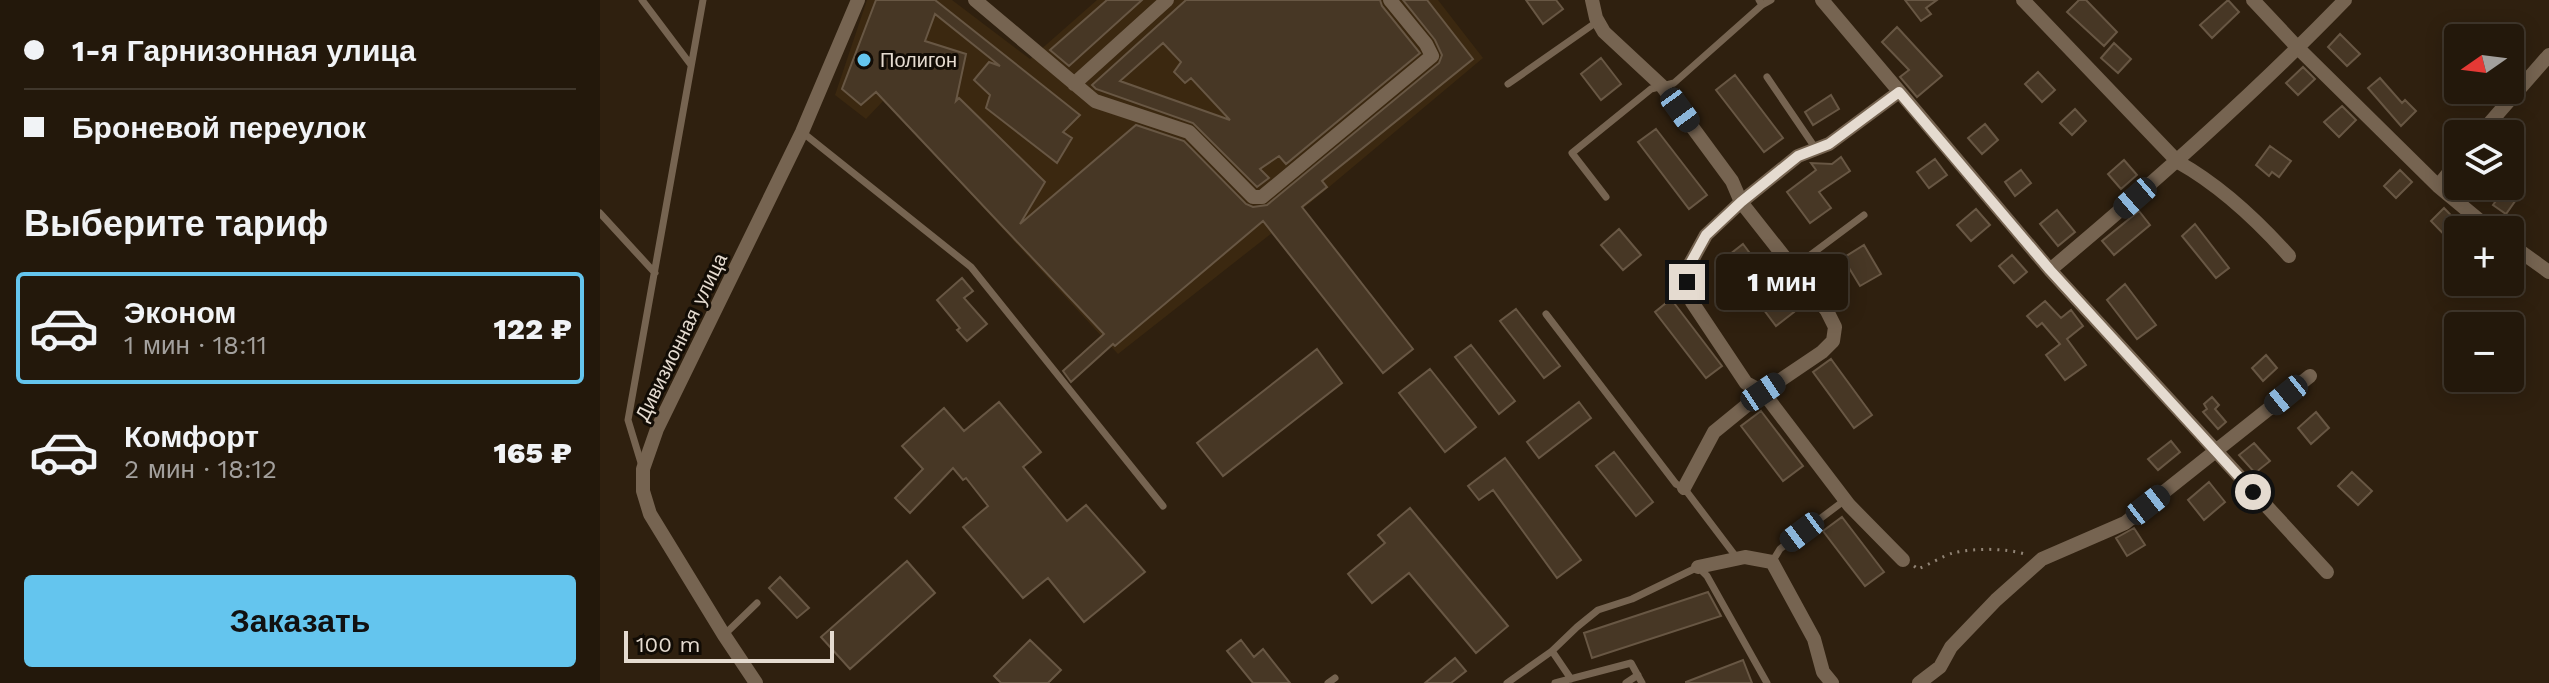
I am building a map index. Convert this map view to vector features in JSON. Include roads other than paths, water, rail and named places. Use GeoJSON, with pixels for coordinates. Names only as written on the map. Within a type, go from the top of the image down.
{"type":"FeatureCollection","features":[{"type":"Feature","properties":{"kind":"street","name":"Дивизионная улица"},"geometry":{"type":"LineString","coordinates":[[756,683],[650,514],[643,491],[643,469],[657,429],[802,132],[858,0]]}},
{"type":"Feature","properties":{"kind":"street"},"geometry":{"type":"LineString","coordinates":[[975,0],[1095,101],[1189,132],[1257,198],[1432,56],[1390,0]]}},
{"type":"Feature","properties":{"kind":"street"},"geometry":{"type":"LineString","coordinates":[[1074,84],[1167,0]]}},
{"type":"Feature","properties":{"kind":"street"},"geometry":{"type":"LineString","coordinates":[[1592,0],[1604,32],[1662,86],[1732,181],[1741,202],[1827,311],[1835,327],[1833,341],[1822,352],[1763,392],[1714,432],[1684,488]]}},
{"type":"Feature","properties":{"kind":"street"},"geometry":{"type":"LineString","coordinates":[[1822,0],[2050,270],[2327,572]]}},
{"type":"Feature","properties":{"kind":"street"},"geometry":{"type":"LineString","coordinates":[[2023,0],[2178,162],[2206,177],[2248,213],[2289,256]]}},
{"type":"Feature","properties":{"kind":"street"},"geometry":{"type":"LineString","coordinates":[[2253,0],[2438,186],[2474,216]]}},
{"type":"Feature","properties":{"kind":"street"},"geometry":{"type":"LineString","coordinates":[[2050,270],[2178,162],[2345,0]]}},
{"type":"Feature","properties":{"kind":"street"},"geometry":{"type":"LineString","coordinates":[[2492,120],[2549,55]]}},
{"type":"Feature","properties":{"kind":"street"},"geometry":{"type":"LineString","coordinates":[[1899,92],[1829,144],[1798,156],[1741,202],[1706,235],[1690,264],[1687,282],[1692,302],[1746,383],[1763,392],[1845,500],[1903,560]]}},
{"type":"Feature","properties":{"kind":"street"},"geometry":{"type":"LineString","coordinates":[[2438,186],[2444,178]]}},
{"type":"Feature","properties":{"kind":"street"},"geometry":{"type":"LineString","coordinates":[[2524,254],[2549,272]]}},
{"type":"Feature","properties":{"kind":"street"},"geometry":{"type":"LineString","coordinates":[[1919,683],[1940,667],[1951,647],[1996,600],[2042,559],[2125,523],[2310,376]]}},
{"type":"Feature","properties":{"kind":"street"},"geometry":{"type":"LineString","coordinates":[[1698,567],[1745,557],[1772,562],[1814,639],[1829,682]]}},
{"type":"Feature","properties":{"kind":"lane"},"geometry":{"type":"LineString","coordinates":[[642,0],[691,65]]}},
{"type":"Feature","properties":{"kind":"lane"},"geometry":{"type":"LineString","coordinates":[[643,469],[628,420],[703,0]]}},
{"type":"Feature","properties":{"kind":"lane"},"geometry":{"type":"LineString","coordinates":[[1606,197],[1572,153],[1651,89],[1674,83],[1760,3],[1771,0]]}},
{"type":"Feature","properties":{"kind":"lane"},"geometry":{"type":"LineString","coordinates":[[1508,84],[1598,21]]}},
{"type":"Feature","properties":{"kind":"lane"},"geometry":{"type":"LineString","coordinates":[[1767,77],[1816,149]]}},
{"type":"Feature","properties":{"kind":"lane"},"geometry":{"type":"LineString","coordinates":[[802,132],[971,267],[1163,506]]}},
{"type":"Feature","properties":{"kind":"lane"},"geometry":{"type":"LineString","coordinates":[[600,213],[655,273]]}},
{"type":"Feature","properties":{"kind":"lane"},"geometry":{"type":"LineString","coordinates":[[1793,268],[1864,215]]}},
{"type":"Feature","properties":{"kind":"lane"},"geometry":{"type":"LineString","coordinates":[[1546,314],[1676,484],[1684,488],[1737,558]]}},
{"type":"Feature","properties":{"kind":"lane"},"geometry":{"type":"LineString","coordinates":[[1772,562],[1780,549],[1845,500]]}},
{"type":"Feature","properties":{"kind":"lane"},"geometry":{"type":"LineString","coordinates":[[1507,683],[1552,651],[1598,610],[1632,599],[1698,567],[1707,576],[1767,683]]}},
{"type":"Feature","properties":{"kind":"lane"},"geometry":{"type":"LineString","coordinates":[[724,635],[757,603]]}},
{"type":"Feature","properties":{"kind":"lane"},"geometry":{"type":"LineString","coordinates":[[1552,651],[1571,679]]}},
{"type":"Feature","properties":{"kind":"lane"},"geometry":{"type":"LineString","coordinates":[[1555,683],[1631,663],[1642,683]]}},
{"type":"Feature","properties":{"kind":"lane"},"geometry":{"type":"LineString","coordinates":[[1626,683],[1638,675]]}},
{"type":"Feature","properties":{"kind":"place","name":"Полигон"},"geometry":{"type":"Point","coordinates":[864,60]}}]}
